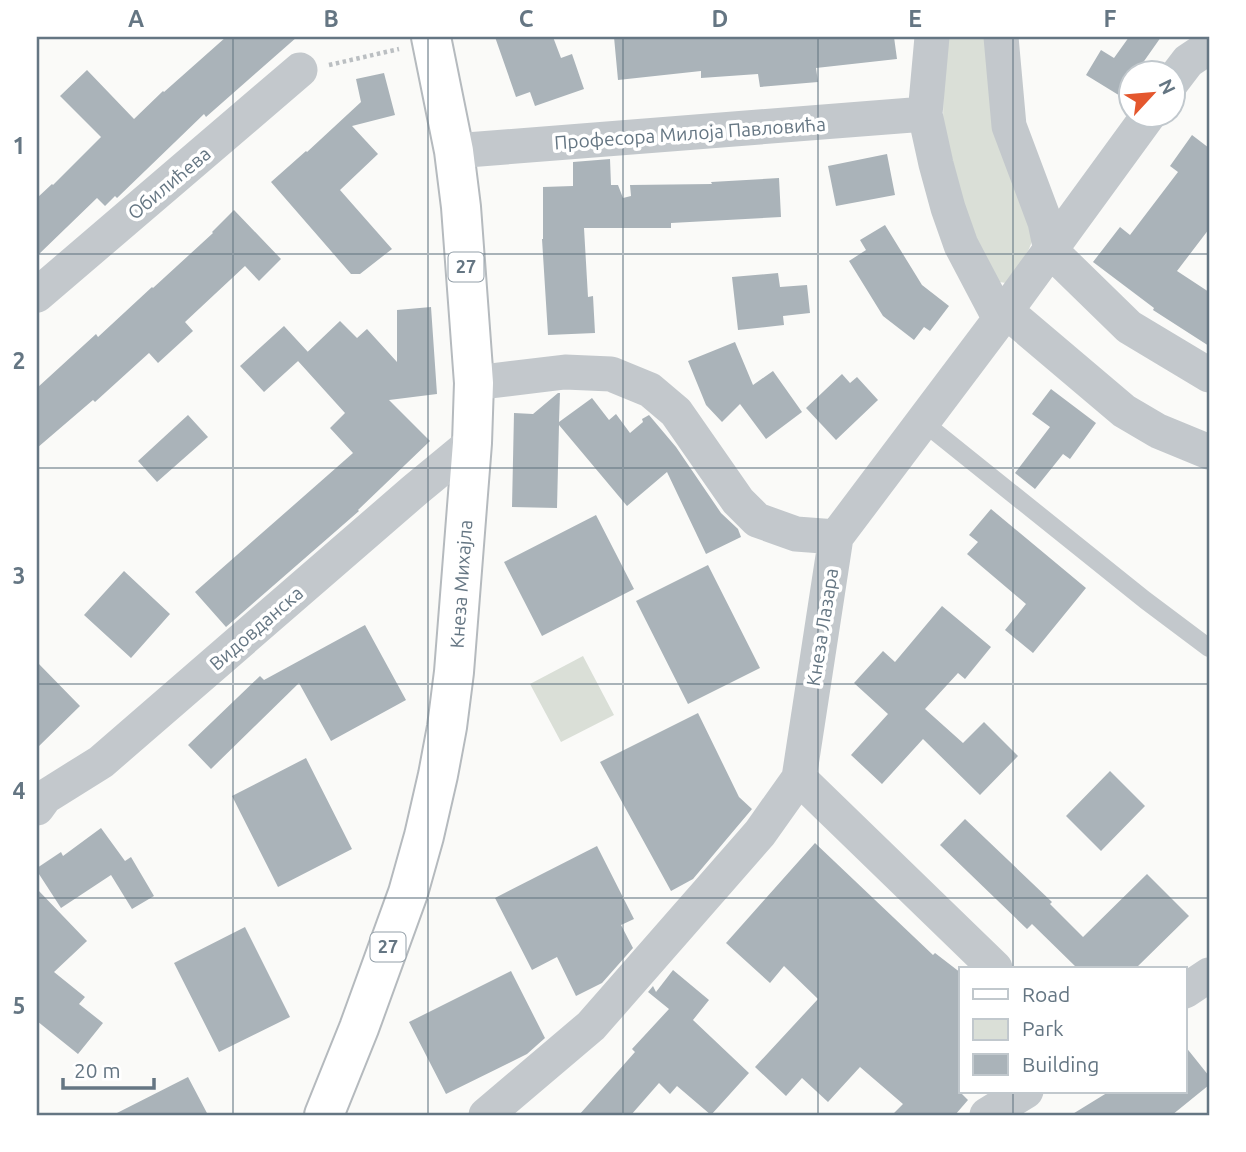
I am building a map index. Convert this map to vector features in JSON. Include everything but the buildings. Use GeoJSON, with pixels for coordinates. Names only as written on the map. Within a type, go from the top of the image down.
{"type":"FeatureCollection","features":[{"type":"Feature","properties":{"kind":"main road","name":"Кнеза Михајла"},"geometry":{"type":"LineString","coordinates":[[324,1115],[408,893],[438,775],[454,672],[472,443],[474,383],[461,207],[454,151],[416,43]]}},
{"type":"Feature","properties":{"kind":"street"},"geometry":{"type":"LineString","coordinates":[[932,37],[925,114],[948,208],[961,245],[1003,315],[1124,411],[1158,431],[1209,452]]}},
{"type":"Feature","properties":{"kind":"street"},"geometry":{"type":"LineString","coordinates":[[1001,37],[1009,126],[1045,222],[1051,250],[1129,327],[1209,375]]}},
{"type":"Feature","properties":{"kind":"street"},"geometry":{"type":"LineString","coordinates":[[1186,64],[1209,47]]}},
{"type":"Feature","properties":{"kind":"street","name":"Обилићева"},"geometry":{"type":"LineString","coordinates":[[37,296],[300,71]]}},
{"type":"Feature","properties":{"kind":"street","name":"Професора Милоја Павловића"},"geometry":{"type":"LineString","coordinates":[[454,151],[925,114]]}},
{"type":"Feature","properties":{"kind":"street","name":"Кнеза Лазара"},"geometry":{"type":"LineString","coordinates":[[486,1115],[591,1026],[760,833],[799,778],[836,537],[1138,130]]}},
{"type":"Feature","properties":{"kind":"street"},"geometry":{"type":"LineString","coordinates":[[474,383],[565,372],[611,374],[650,390],[676,412],[738,501],[757,520],[796,534],[836,537]]}},
{"type":"Feature","properties":{"kind":"street","name":"Видовданска"},"geometry":{"type":"LineString","coordinates":[[39,800],[101,762],[472,443]]}},
{"type":"Feature","properties":{"kind":"street"},"geometry":{"type":"LineString","coordinates":[[799,778],[994,967]]}},
{"type":"Feature","properties":{"kind":"street"},"geometry":{"type":"LineString","coordinates":[[1186,989],[1209,975]]}},
{"type":"Feature","properties":{"kind":"street"},"geometry":{"type":"LineString","coordinates":[[987,1115],[1024,1092]]}},
{"type":"Feature","properties":{"kind":"lane"},"geometry":{"type":"LineString","coordinates":[[923,422],[1144,600],[1209,648]]}},
{"type":"Feature","properties":{"kind":"path"},"geometry":{"type":"LineString","coordinates":[[363,58],[416,43]]}},
{"type":"Feature","properties":{"kind":"green space"},"geometry":{"type":"Polygon","coordinates":[[[944,37],[991,37],[1037,225],[1026,256],[1006,283],[999,282],[969,226],[943,122],[944,37]]]}},
{"type":"Feature","properties":{"kind":"green space"},"geometry":{"type":"Polygon","coordinates":[[[583,656],[614,715],[561,742],[530,684],[583,656]]]}}]}
